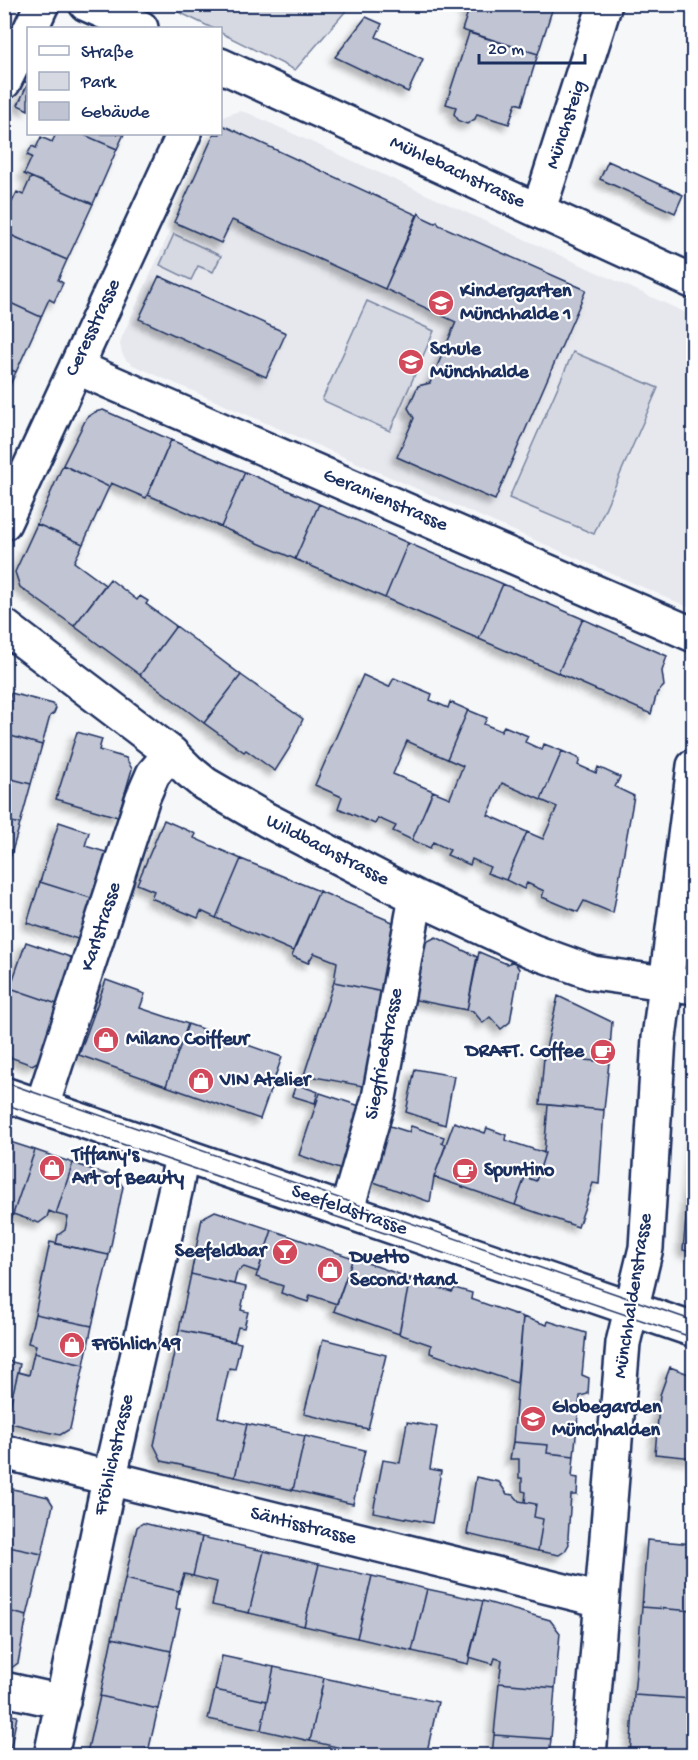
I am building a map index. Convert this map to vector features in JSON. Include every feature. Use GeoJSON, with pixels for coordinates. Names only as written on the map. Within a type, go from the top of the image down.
{"type":"FeatureCollection","features":[{"type":"Feature","properties":{"kind":"street"},"geometry":{"type":"LineString","coordinates":[[31,27],[42,4]]}},
{"type":"Feature","properties":{"kind":"street"},"geometry":{"type":"LineString","coordinates":[[86,4],[139,27]]}},
{"type":"Feature","properties":{"kind":"street","name":"Münchsteig"},"geometry":{"type":"LineString","coordinates":[[538,210],[605,4]]}},
{"type":"Feature","properties":{"kind":"street"},"geometry":{"type":"LineString","coordinates":[[4,82],[27,35]]}},
{"type":"Feature","properties":{"kind":"street","name":"Mühlebachstrasse"},"geometry":{"type":"LineString","coordinates":[[222,66],[693,282]]}},
{"type":"Feature","properties":{"kind":"street","name":"Ceresstrasse"},"geometry":{"type":"LineString","coordinates":[[4,523],[184,135]]}},
{"type":"Feature","properties":{"kind":"street","name":"Geranienstrasse"},"geometry":{"type":"LineString","coordinates":[[76,367],[693,635]]}},
{"type":"Feature","properties":{"kind":"street","name":"Wildbachstrasse"},"geometry":{"type":"LineString","coordinates":[[4,627],[171,753],[205,784],[267,820],[416,897],[532,951],[593,973],[680,985]]}},
{"type":"Feature","properties":{"kind":"street","name":"Karlstrasse"},"geometry":{"type":"LineString","coordinates":[[42,1107],[143,796],[153,774],[171,753]]}},
{"type":"Feature","properties":{"kind":"street","name":"Münchhaldenstrasse"},"geometry":{"type":"LineString","coordinates":[[589,1755],[623,1343],[646,1248],[659,1038],[680,985],[693,766]]}},
{"type":"Feature","properties":{"kind":"street","name":"Siegfriedstrasse"},"geometry":{"type":"LineString","coordinates":[[347,1209],[379,1098],[416,897]]}},
{"type":"Feature","properties":{"kind":"street","name":"Seefeldstrasse"},"geometry":{"type":"LineString","coordinates":[[4,1094],[347,1209],[693,1330]]}},
{"type":"Feature","properties":{"kind":"street","name":"Fröhlichstrasse"},"geometry":{"type":"LineString","coordinates":[[51,1755],[109,1480],[182,1155]]}},
{"type":"Feature","properties":{"kind":"street","name":"Säntisstrasse"},"geometry":{"type":"LineString","coordinates":[[4,1452],[109,1480],[601,1600]]}},
{"type":"Feature","properties":{"kind":"street"},"geometry":{"type":"LineString","coordinates":[[4,1689],[63,1702]]}},
{"type":"Feature","properties":{"kind":"shaded area","name":"Schule Münchhalde"},"geometry":{"type":"Polygon","coordinates":[[[239,111],[248,113],[693,316],[693,609],[126,360],[120,344],[122,337],[214,135],[222,135],[222,120],[225,116],[239,111]]]}},
{"type":"Feature","properties":{"kind":"green space"},"geometry":{"type":"Polygon","coordinates":[[[164,5],[351,5],[295,70],[222,34],[222,27],[210,27],[164,5]]]}},
{"type":"Feature","properties":{"kind":"green space"},"geometry":{"type":"Polygon","coordinates":[[[174,234],[221,256],[213,272],[198,266],[191,280],[160,265],[174,234]]]}},
{"type":"Feature","properties":{"kind":"green space"},"geometry":{"type":"Polygon","coordinates":[[[367,301],[434,331],[390,431],[322,400],[367,301]]]}},
{"type":"Feature","properties":{"kind":"green space"},"geometry":{"type":"Polygon","coordinates":[[[573,352],[658,388],[594,534],[509,498],[573,352]]]}},
{"type":"Feature","properties":{"kind":"building"},"geometry":{"type":"Polygon","coordinates":[[[464,4],[554,4],[538,54],[462,30],[469,9],[463,7],[464,4]]]}},
{"type":"Feature","properties":{"kind":"building"},"geometry":{"type":"Polygon","coordinates":[[[366,17],[382,24],[376,37],[423,59],[408,92],[335,57],[366,17]]]}},
{"type":"Feature","properties":{"kind":"building"},"geometry":{"type":"Polygon","coordinates":[[[469,33],[538,54],[522,105],[516,103],[509,124],[477,114],[475,119],[467,124],[459,121],[454,114],[456,107],[446,104],[469,33]]]}},
{"type":"Feature","properties":{"kind":"building"},"geometry":{"type":"Polygon","coordinates":[[[27,66],[27,83],[18,79],[27,66]]]}},
{"type":"Feature","properties":{"kind":"building"},"geometry":{"type":"Polygon","coordinates":[[[27,85],[27,110],[18,105],[27,85]]]}},
{"type":"Feature","properties":{"kind":"building"},"geometry":{"type":"Polygon","coordinates":[[[222,125],[417,215],[385,289],[232,220],[221,243],[174,222],[214,135],[222,135],[222,125]]]}},
{"type":"Feature","properties":{"kind":"building"},"geometry":{"type":"Polygon","coordinates":[[[56,135],[84,135],[117,149],[93,204],[24,174],[32,157],[27,155],[32,146],[36,148],[41,137],[52,142],[56,135]]]}},
{"type":"Feature","properties":{"kind":"building"},"geometry":{"type":"Polygon","coordinates":[[[84,135],[124,135],[117,149],[84,135]]]}},
{"type":"Feature","properties":{"kind":"building"},"geometry":{"type":"Polygon","coordinates":[[[608,161],[683,195],[675,213],[600,179],[608,161]]]}},
{"type":"Feature","properties":{"kind":"building"},"geometry":{"type":"Polygon","coordinates":[[[31,177],[93,204],[67,260],[4,232],[6,199],[12,202],[17,192],[23,195],[31,177]]]}},
{"type":"Feature","properties":{"kind":"building"},"geometry":{"type":"Polygon","coordinates":[[[419,213],[422,217],[435,223],[437,221],[439,225],[586,290],[495,500],[397,457],[414,418],[408,408],[418,386],[430,383],[456,322],[385,289],[419,213]]]}},
{"type":"Feature","properties":{"kind":"building"},"geometry":{"type":"Polygon","coordinates":[[[6,233],[67,260],[58,280],[63,283],[54,302],[49,299],[41,317],[4,300],[6,233]]]}},
{"type":"Feature","properties":{"kind":"building"},"geometry":{"type":"Polygon","coordinates":[[[159,276],[286,333],[266,377],[139,319],[159,276]]]}},
{"type":"Feature","properties":{"kind":"building"},"geometry":{"type":"Polygon","coordinates":[[[4,300],[41,317],[16,372],[4,367],[4,300]]]}},
{"type":"Feature","properties":{"kind":"building"},"geometry":{"type":"Polygon","coordinates":[[[4,367],[16,372],[4,398],[4,367]]]}},
{"type":"Feature","properties":{"kind":"building"},"geometry":{"type":"Polygon","coordinates":[[[103,410],[171,440],[146,498],[111,483],[109,487],[63,465],[87,417],[103,410]]]}},
{"type":"Feature","properties":{"kind":"building"},"geometry":{"type":"Polygon","coordinates":[[[171,440],[245,472],[221,527],[148,495],[171,440]]]}},
{"type":"Feature","properties":{"kind":"building"},"geometry":{"type":"Polygon","coordinates":[[[63,465],[109,487],[83,544],[37,524],[63,465]]]}},
{"type":"Feature","properties":{"kind":"building"},"geometry":{"type":"Polygon","coordinates":[[[245,472],[319,504],[295,559],[221,527],[245,472]]]}},
{"type":"Feature","properties":{"kind":"building"},"geometry":{"type":"Polygon","coordinates":[[[319,504],[408,543],[385,598],[295,559],[319,504]]]}},
{"type":"Feature","properties":{"kind":"building"},"geometry":{"type":"Polygon","coordinates":[[[37,524],[83,544],[74,562],[105,585],[74,626],[20,587],[15,572],[37,524]]]}},
{"type":"Feature","properties":{"kind":"building"},"geometry":{"type":"Polygon","coordinates":[[[408,543],[503,584],[479,639],[385,598],[408,543]]]}},
{"type":"Feature","properties":{"kind":"building"},"geometry":{"type":"Polygon","coordinates":[[[110,579],[137,600],[140,596],[148,601],[146,604],[176,626],[140,675],[74,626],[110,579]]]}},
{"type":"Feature","properties":{"kind":"building"},"geometry":{"type":"Polygon","coordinates":[[[503,584],[583,619],[558,673],[479,639],[503,584]]]}},
{"type":"Feature","properties":{"kind":"building"},"geometry":{"type":"Polygon","coordinates":[[[583,619],[667,656],[662,671],[664,686],[657,693],[651,714],[558,673],[583,619]]]}},
{"type":"Feature","properties":{"kind":"building"},"geometry":{"type":"Polygon","coordinates":[[[176,626],[241,675],[204,723],[140,675],[176,626]]]}},
{"type":"Feature","properties":{"kind":"building"},"geometry":{"type":"Polygon","coordinates":[[[241,675],[303,719],[289,749],[275,771],[204,723],[241,675]]]}},
{"type":"Feature","properties":{"kind":"building"},"geometry":{"type":"Polygon","coordinates":[[[363,675],[389,687],[394,678],[432,694],[430,700],[448,708],[450,702],[468,710],[447,759],[407,741],[393,774],[433,791],[412,840],[393,831],[396,826],[378,818],[375,824],[338,808],[342,797],[315,785],[363,675]]]}},
{"type":"Feature","properties":{"kind":"building"},"geometry":{"type":"Polygon","coordinates":[[[11,693],[53,704],[56,708],[50,716],[42,745],[4,734],[4,717],[11,693]]]}},
{"type":"Feature","properties":{"kind":"building"},"geometry":{"type":"Polygon","coordinates":[[[468,710],[487,718],[484,724],[501,731],[504,726],[528,736],[525,742],[542,750],[544,744],[562,751],[541,800],[502,783],[488,815],[527,832],[506,880],[487,873],[490,867],[472,859],[470,865],[447,855],[450,850],[433,842],[430,848],[412,840],[433,791],[450,798],[463,766],[447,759],[468,710]]]}},
{"type":"Feature","properties":{"kind":"building"},"geometry":{"type":"Polygon","coordinates":[[[77,732],[102,739],[99,750],[126,758],[132,769],[118,817],[56,799],[77,732]]]}},
{"type":"Feature","properties":{"kind":"building"},"geometry":{"type":"Polygon","coordinates":[[[4,734],[42,745],[31,784],[4,777],[4,734]]]}},
{"type":"Feature","properties":{"kind":"building"},"geometry":{"type":"Polygon","coordinates":[[[562,751],[580,759],[578,765],[596,773],[598,767],[620,777],[615,787],[634,796],[613,913],[584,901],[578,912],[542,897],[544,891],[527,883],[524,889],[506,880],[527,832],[543,839],[557,807],[541,800],[562,751]]]}},
{"type":"Feature","properties":{"kind":"building"},"geometry":{"type":"Polygon","coordinates":[[[4,777],[31,784],[20,824],[4,820],[4,777]]]}},
{"type":"Feature","properties":{"kind":"building"},"geometry":{"type":"Polygon","coordinates":[[[4,820],[20,824],[4,879],[4,820]]]}},
{"type":"Feature","properties":{"kind":"building"},"geometry":{"type":"Polygon","coordinates":[[[164,820],[196,834],[194,838],[241,859],[216,918],[201,911],[198,918],[151,898],[154,891],[137,884],[164,820]]]}},
{"type":"Feature","properties":{"kind":"building"},"geometry":{"type":"Polygon","coordinates":[[[59,822],[89,832],[85,846],[109,853],[94,899],[40,882],[59,822]]]}},
{"type":"Feature","properties":{"kind":"building"},"geometry":{"type":"Polygon","coordinates":[[[241,859],[319,891],[293,951],[216,918],[241,859]]]}},
{"type":"Feature","properties":{"kind":"building"},"geometry":{"type":"Polygon","coordinates":[[[40,882],[94,899],[81,940],[27,923],[40,882]]]}},
{"type":"Feature","properties":{"kind":"building"},"geometry":{"type":"Polygon","coordinates":[[[319,891],[402,926],[388,993],[334,982],[337,962],[314,953],[308,963],[292,956],[319,891]]]}},
{"type":"Feature","properties":{"kind":"building"},"geometry":{"type":"Polygon","coordinates":[[[436,937],[477,957],[467,1010],[411,999],[422,944],[436,937]]]}},
{"type":"Feature","properties":{"kind":"building"},"geometry":{"type":"Polygon","coordinates":[[[26,942],[76,959],[60,1005],[10,988],[26,942]]]}},
{"type":"Feature","properties":{"kind":"building"},"geometry":{"type":"Polygon","coordinates":[[[479,952],[507,964],[514,961],[519,969],[510,1022],[501,1029],[490,1017],[483,1023],[473,1011],[467,1010],[479,952]]]}},
{"type":"Feature","properties":{"kind":"building"},"geometry":{"type":"Polygon","coordinates":[[[106,980],[145,994],[140,1008],[188,1024],[166,1086],[79,1055],[106,980]]]}},
{"type":"Feature","properties":{"kind":"building"},"geometry":{"type":"Polygon","coordinates":[[[334,982],[388,993],[368,1087],[304,1075],[334,982]]]}},
{"type":"Feature","properties":{"kind":"building"},"geometry":{"type":"Polygon","coordinates":[[[10,988],[60,1005],[41,1060],[32,1065],[4,1055],[4,1005],[10,988]]]}},
{"type":"Feature","properties":{"kind":"building"},"geometry":{"type":"Polygon","coordinates":[[[558,996],[612,1022],[609,1062],[544,1057],[558,996]]]}},
{"type":"Feature","properties":{"kind":"building"},"geometry":{"type":"Polygon","coordinates":[[[188,1024],[282,1057],[260,1119],[166,1086],[188,1024]]]}},
{"type":"Feature","properties":{"kind":"building"},"geometry":{"type":"Polygon","coordinates":[[[544,1057],[609,1062],[604,1110],[540,1104],[544,1057]]]}},
{"type":"Feature","properties":{"kind":"building"},"geometry":{"type":"Polygon","coordinates":[[[415,1069],[454,1076],[445,1125],[406,1112],[415,1069]]]}},
{"type":"Feature","properties":{"kind":"building"},"geometry":{"type":"Polygon","coordinates":[[[296,1084],[318,1092],[315,1103],[292,1096],[296,1084]]]}},
{"type":"Feature","properties":{"kind":"building"},"geometry":{"type":"Polygon","coordinates":[[[320,1093],[366,1108],[345,1171],[299,1155],[320,1093]]]}},
{"type":"Feature","properties":{"kind":"building"},"geometry":{"type":"Polygon","coordinates":[[[548,1105],[604,1110],[599,1184],[593,1183],[578,1227],[515,1205],[525,1177],[536,1181],[545,1153],[548,1105]]]}},
{"type":"Feature","properties":{"kind":"building"},"geometry":{"type":"Polygon","coordinates":[[[454,1122],[485,1133],[487,1128],[506,1135],[505,1140],[545,1153],[536,1181],[525,1177],[515,1205],[434,1177],[454,1122]]]}},
{"type":"Feature","properties":{"kind":"building"},"geometry":{"type":"Polygon","coordinates":[[[387,1125],[409,1132],[411,1126],[444,1137],[442,1143],[446,1145],[434,1177],[430,1202],[368,1180],[387,1125]]]}},
{"type":"Feature","properties":{"kind":"building"},"geometry":{"type":"Polygon","coordinates":[[[694,1133],[694,1253],[683,1250],[694,1133]]]}},
{"type":"Feature","properties":{"kind":"building"},"geometry":{"type":"Polygon","coordinates":[[[4,1140],[35,1150],[12,1217],[4,1214],[4,1140]]]}},
{"type":"Feature","properties":{"kind":"building"},"geometry":{"type":"Polygon","coordinates":[[[35,1150],[73,1163],[56,1214],[49,1211],[47,1217],[39,1223],[13,1214],[35,1150]]]}},
{"type":"Feature","properties":{"kind":"building"},"geometry":{"type":"Polygon","coordinates":[[[73,1163],[117,1178],[123,1187],[109,1255],[56,1244],[58,1235],[65,1230],[68,1217],[56,1214],[73,1163]]]}},
{"type":"Feature","properties":{"kind":"building"},"geometry":{"type":"Polygon","coordinates":[[[215,1211],[272,1230],[258,1272],[244,1267],[237,1272],[234,1284],[191,1274],[202,1218],[215,1211]]]}},
{"type":"Feature","properties":{"kind":"building"},"geometry":{"type":"Polygon","coordinates":[[[272,1230],[353,1258],[337,1304],[310,1295],[308,1302],[281,1293],[283,1286],[256,1277],[272,1230]]]}},
{"type":"Feature","properties":{"kind":"building"},"geometry":{"type":"Polygon","coordinates":[[[50,1242],[109,1255],[92,1326],[35,1314],[50,1242]]]}},
{"type":"Feature","properties":{"kind":"building"},"geometry":{"type":"Polygon","coordinates":[[[353,1258],[410,1278],[399,1334],[334,1311],[353,1258]]]}},
{"type":"Feature","properties":{"kind":"building"},"geometry":{"type":"Polygon","coordinates":[[[191,1274],[246,1287],[241,1310],[248,1312],[244,1328],[238,1327],[234,1342],[179,1330],[191,1274]]]}},
{"type":"Feature","properties":{"kind":"building"},"geometry":{"type":"Polygon","coordinates":[[[410,1278],[452,1292],[455,1288],[472,1293],[471,1299],[523,1317],[517,1383],[430,1353],[431,1345],[399,1334],[410,1278]]]}},
{"type":"Feature","properties":{"kind":"building"},"geometry":{"type":"Polygon","coordinates":[[[35,1314],[92,1326],[84,1365],[34,1353],[36,1345],[28,1343],[35,1314]]]}},
{"type":"Feature","properties":{"kind":"building"},"geometry":{"type":"Polygon","coordinates":[[[523,1317],[547,1325],[548,1321],[586,1333],[582,1375],[589,1378],[588,1394],[580,1396],[574,1456],[547,1453],[548,1445],[513,1442],[523,1317]]]}},
{"type":"Feature","properties":{"kind":"building"},"geometry":{"type":"Polygon","coordinates":[[[179,1330],[241,1343],[235,1369],[229,1368],[218,1417],[247,1424],[235,1477],[162,1461],[154,1445],[179,1330]]]}},
{"type":"Feature","properties":{"kind":"building"},"geometry":{"type":"Polygon","coordinates":[[[323,1339],[386,1355],[368,1429],[304,1414],[323,1339]]]}},
{"type":"Feature","properties":{"kind":"building"},"geometry":{"type":"Polygon","coordinates":[[[34,1353],[84,1365],[70,1429],[60,1435],[6,1422],[18,1372],[29,1375],[34,1353]]]}},
{"type":"Feature","properties":{"kind":"building"},"geometry":{"type":"Polygon","coordinates":[[[4,1360],[20,1364],[6,1422],[4,1422],[4,1360]]]}},
{"type":"Feature","properties":{"kind":"building"},"geometry":{"type":"Polygon","coordinates":[[[670,1367],[694,1376],[694,1458],[655,1454],[660,1395],[670,1367]]]}},
{"type":"Feature","properties":{"kind":"building"},"geometry":{"type":"Polygon","coordinates":[[[407,1422],[437,1427],[430,1469],[441,1471],[432,1523],[373,1512],[383,1460],[400,1463],[407,1422]]]}},
{"type":"Feature","properties":{"kind":"building"},"geometry":{"type":"Polygon","coordinates":[[[247,1424],[305,1436],[293,1490],[235,1477],[247,1424]]]}},
{"type":"Feature","properties":{"kind":"building"},"geometry":{"type":"Polygon","coordinates":[[[305,1436],[365,1450],[353,1504],[293,1490],[305,1436]]]}},
{"type":"Feature","properties":{"kind":"building"},"geometry":{"type":"Polygon","coordinates":[[[513,1442],[548,1445],[547,1453],[574,1456],[572,1477],[578,1478],[577,1495],[571,1495],[569,1544],[559,1555],[538,1551],[543,1519],[534,1517],[536,1504],[525,1502],[526,1492],[522,1491],[522,1478],[519,1478],[519,1459],[510,1459],[513,1442]]]}},
{"type":"Feature","properties":{"kind":"building"},"geometry":{"type":"Polygon","coordinates":[[[476,1477],[499,1482],[507,1494],[514,1495],[519,1501],[536,1504],[534,1517],[543,1519],[538,1551],[467,1534],[476,1477]]]}},
{"type":"Feature","properties":{"kind":"building"},"geometry":{"type":"Polygon","coordinates":[[[4,1487],[48,1497],[53,1505],[42,1554],[4,1546],[4,1487]]]}},
{"type":"Feature","properties":{"kind":"building"},"geometry":{"type":"Polygon","coordinates":[[[143,1523],[202,1537],[193,1576],[184,1574],[179,1591],[125,1579],[137,1527],[143,1523]]]}},
{"type":"Feature","properties":{"kind":"building"},"geometry":{"type":"Polygon","coordinates":[[[202,1537],[264,1551],[249,1613],[212,1605],[217,1582],[193,1576],[202,1537]]]}},
{"type":"Feature","properties":{"kind":"building"},"geometry":{"type":"Polygon","coordinates":[[[647,1540],[694,1544],[694,1611],[642,1607],[647,1540]]]}},
{"type":"Feature","properties":{"kind":"building"},"geometry":{"type":"Polygon","coordinates":[[[4,1546],[42,1554],[27,1616],[4,1610],[4,1546]]]}},
{"type":"Feature","properties":{"kind":"building"},"geometry":{"type":"Polygon","coordinates":[[[264,1551],[319,1564],[304,1626],[249,1613],[264,1551]]]}},
{"type":"Feature","properties":{"kind":"building"},"geometry":{"type":"Polygon","coordinates":[[[319,1564],[372,1576],[357,1638],[304,1626],[319,1564]]]}},
{"type":"Feature","properties":{"kind":"building"},"geometry":{"type":"Polygon","coordinates":[[[372,1576],[427,1589],[412,1651],[357,1638],[372,1576]]]}},
{"type":"Feature","properties":{"kind":"building"},"geometry":{"type":"Polygon","coordinates":[[[125,1579],[179,1591],[176,1609],[180,1609],[171,1651],[112,1638],[125,1579]]]}},
{"type":"Feature","properties":{"kind":"building"},"geometry":{"type":"Polygon","coordinates":[[[427,1589],[483,1601],[468,1664],[412,1651],[427,1589]]]}},
{"type":"Feature","properties":{"kind":"building"},"geometry":{"type":"Polygon","coordinates":[[[483,1601],[550,1620],[560,1633],[555,1688],[499,1683],[502,1660],[495,1658],[493,1664],[469,1657],[483,1601]]]}},
{"type":"Feature","properties":{"kind":"building"},"geometry":{"type":"Polygon","coordinates":[[[642,1607],[694,1611],[694,1699],[634,1695],[642,1607]]]}},
{"type":"Feature","properties":{"kind":"building"},"geometry":{"type":"Polygon","coordinates":[[[4,1610],[27,1616],[18,1663],[10,1669],[4,1667],[4,1610]]]}},
{"type":"Feature","properties":{"kind":"building"},"geometry":{"type":"Polygon","coordinates":[[[112,1638],[171,1651],[158,1709],[100,1696],[112,1638]]]}},
{"type":"Feature","properties":{"kind":"building"},"geometry":{"type":"Polygon","coordinates":[[[222,1656],[274,1667],[267,1701],[215,1690],[222,1656]]]}},
{"type":"Feature","properties":{"kind":"building"},"geometry":{"type":"Polygon","coordinates":[[[274,1667],[324,1678],[310,1741],[261,1730],[274,1667]]]}},
{"type":"Feature","properties":{"kind":"building"},"geometry":{"type":"Polygon","coordinates":[[[324,1678],[438,1702],[426,1756],[377,1756],[310,1741],[324,1678]]]}},
{"type":"Feature","properties":{"kind":"building"},"geometry":{"type":"Polygon","coordinates":[[[499,1683],[555,1688],[551,1739],[494,1735],[499,1683]]]}},
{"type":"Feature","properties":{"kind":"building"},"geometry":{"type":"Polygon","coordinates":[[[215,1690],[267,1701],[261,1730],[208,1719],[215,1690]]]}},
{"type":"Feature","properties":{"kind":"building"},"geometry":{"type":"Polygon","coordinates":[[[634,1695],[694,1699],[694,1756],[630,1756],[634,1695]]]}},
{"type":"Feature","properties":{"kind":"building"},"geometry":{"type":"Polygon","coordinates":[[[100,1696],[158,1709],[149,1748],[146,1748],[144,1756],[96,1756],[87,1753],[100,1696]]]}},
{"type":"Feature","properties":{"kind":"building"},"geometry":{"type":"Polygon","coordinates":[[[4,1714],[17,1716],[9,1756],[4,1756],[4,1714]]]}},
{"type":"Feature","properties":{"kind":"building"},"geometry":{"type":"Polygon","coordinates":[[[494,1735],[551,1739],[549,1756],[492,1756],[494,1735]]]}},
{"type":"Feature","properties":{"kind":"tram line"},"geometry":{"type":"LineString","coordinates":[[4,1082],[694,1321]]}},
{"type":"Feature","properties":{"kind":"tram line"},"geometry":{"type":"LineString","coordinates":[[4,1104],[694,1338]]}},
{"type":"Feature","properties":{"kind":"place","name":"Kindergarten Münchhalde 1"},"geometry":{"type":"Point","coordinates":[441,303]}},
{"type":"Feature","properties":{"kind":"place","name":"Schule Münchhalde"},"geometry":{"type":"Point","coordinates":[411,362]}},
{"type":"Feature","properties":{"kind":"place","name":"Milano Coiffeur"},"geometry":{"type":"Point","coordinates":[106,1040]}},
{"type":"Feature","properties":{"kind":"place","name":"DRAFT. Coffee"},"geometry":{"type":"Point","coordinates":[603,1052]}},
{"type":"Feature","properties":{"kind":"place","name":"VIN Atelier"},"geometry":{"type":"Point","coordinates":[201,1081]}},
{"type":"Feature","properties":{"kind":"place","name":"Tiffany's Art of Beauty"},"geometry":{"type":"Point","coordinates":[52,1168]}},
{"type":"Feature","properties":{"kind":"place","name":"Spuntino"},"geometry":{"type":"Point","coordinates":[465,1171]}},
{"type":"Feature","properties":{"kind":"place","name":"Seefeldbar"},"geometry":{"type":"Point","coordinates":[285,1252]}},
{"type":"Feature","properties":{"kind":"place","name":"Duetto Second Hand"},"geometry":{"type":"Point","coordinates":[330,1270]}},
{"type":"Feature","properties":{"kind":"place","name":"Fröhlich 49"},"geometry":{"type":"Point","coordinates":[72,1345]}},
{"type":"Feature","properties":{"kind":"place","name":"Globegarden Münchhalden"},"geometry":{"type":"Point","coordinates":[533,1419]}}]}
